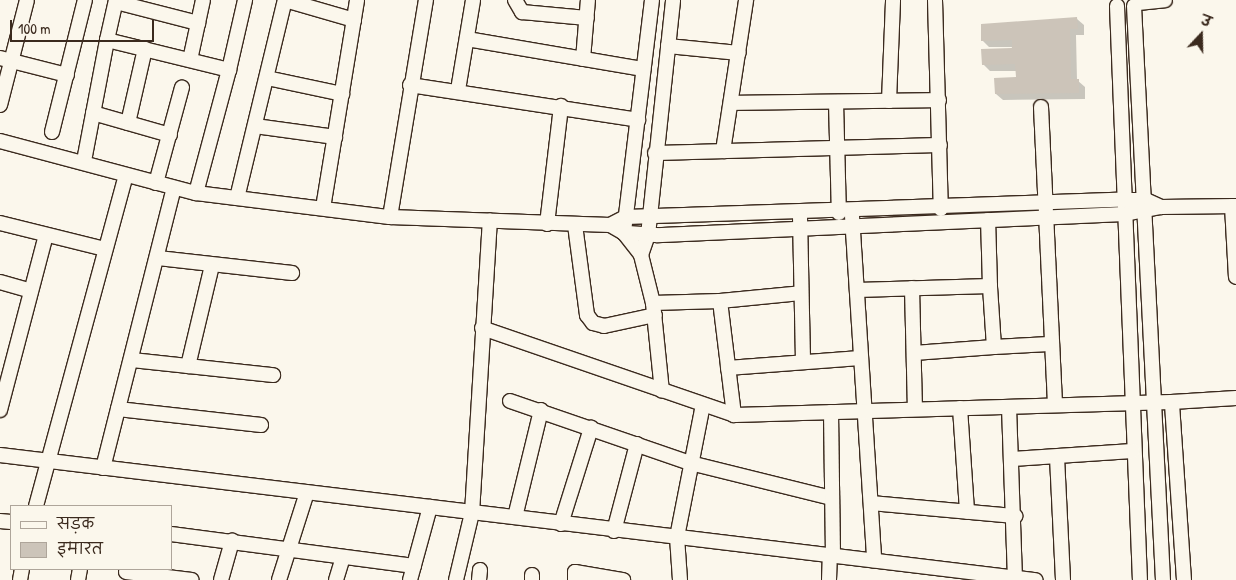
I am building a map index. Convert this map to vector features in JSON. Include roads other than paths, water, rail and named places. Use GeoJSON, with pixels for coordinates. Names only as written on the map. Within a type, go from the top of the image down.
{"type":"FeatureCollection","features":[{"type":"Feature","properties":{"kind":"street"},"geometry":{"type":"LineString","coordinates":[[0,105],[6,59],[27,0]]}},
{"type":"Feature","properties":{"kind":"street"},"geometry":{"type":"LineString","coordinates":[[52,132],[85,0]]}},
{"type":"Feature","properties":{"kind":"street"},"geometry":{"type":"LineString","coordinates":[[190,60],[203,0]]}},
{"type":"Feature","properties":{"kind":"street"},"geometry":{"type":"LineString","coordinates":[[196,193],[229,70],[244,0]]}},
{"type":"Feature","properties":{"kind":"street"},"geometry":{"type":"LineString","coordinates":[[238,198],[285,0],[354,20]]}},
{"type":"Feature","properties":{"kind":"street"},"geometry":{"type":"LineString","coordinates":[[323,208],[357,0]]}},
{"type":"Feature","properties":{"kind":"street"},"geometry":{"type":"LineString","coordinates":[[390,217],[410,84],[426,0]]}},
{"type":"Feature","properties":{"kind":"street"},"geometry":{"type":"LineString","coordinates":[[458,90],[473,0]]}},
{"type":"Feature","properties":{"kind":"street"},"geometry":{"type":"LineString","coordinates":[[515,0],[522,12],[587,18]]}},
{"type":"Feature","properties":{"kind":"street"},"geometry":{"type":"LineString","coordinates":[[582,59],[588,0]]}},
{"type":"Feature","properties":{"kind":"street"},"geometry":{"type":"LineString","coordinates":[[624,233],[652,0]]}},
{"type":"Feature","properties":{"kind":"street"},"geometry":{"type":"LineString","coordinates":[[641,255],[648,235],[655,153],[673,0]]}},
{"type":"Feature","properties":{"kind":"street"},"geometry":{"type":"LineString","coordinates":[[723,151],[732,103],[746,0]]}},
{"type":"Feature","properties":{"kind":"street"},"geometry":{"type":"LineString","coordinates":[[889,101],[893,0]]}},
{"type":"Feature","properties":{"kind":"street"},"geometry":{"type":"LineString","coordinates":[[935,0],[941,209]]}},
{"type":"Feature","properties":{"kind":"street"},"geometry":{"type":"LineString","coordinates":[[1140,580],[1115,3],[1165,0]]}},
{"type":"Feature","properties":{"kind":"street"},"geometry":{"type":"LineString","coordinates":[[84,161],[116,1],[160,6],[198,23]]}},
{"type":"Feature","properties":{"kind":"street"},"geometry":{"type":"LineString","coordinates":[[1137,3],[1163,580]]}},
{"type":"Feature","properties":{"kind":"street"},"geometry":{"type":"LineString","coordinates":[[466,39],[643,69]]}},
{"type":"Feature","properties":{"kind":"street"},"geometry":{"type":"LineString","coordinates":[[107,40],[229,70]]}},
{"type":"Feature","properties":{"kind":"street"},"geometry":{"type":"LineString","coordinates":[[668,46],[738,53]]}},
{"type":"Feature","properties":{"kind":"street"},"geometry":{"type":"LineString","coordinates":[[128,123],[145,49]]}},
{"type":"Feature","properties":{"kind":"street"},"geometry":{"type":"LineString","coordinates":[[6,59],[67,75]]}},
{"type":"Feature","properties":{"kind":"street"},"geometry":{"type":"LineString","coordinates":[[267,78],[342,94]]}},
{"type":"Feature","properties":{"kind":"street"},"geometry":{"type":"LineString","coordinates":[[410,84],[561,106],[638,120]]}},
{"type":"Feature","properties":{"kind":"street"},"geometry":{"type":"LineString","coordinates":[[156,183],[182,87]]}},
{"type":"Feature","properties":{"kind":"street"},"geometry":{"type":"LineString","coordinates":[[732,103],[939,100]]}},
{"type":"Feature","properties":{"kind":"street"},"geometry":{"type":"LineString","coordinates":[[836,102],[836,148],[848,216],[857,290],[874,560]]}},
{"type":"Feature","properties":{"kind":"street"},"geometry":{"type":"LineString","coordinates":[[547,224],[561,106]]}},
{"type":"Feature","properties":{"kind":"street"},"geometry":{"type":"LineString","coordinates":[[1042,107],[1049,344],[1054,405]]}},
{"type":"Feature","properties":{"kind":"street"},"geometry":{"type":"LineString","coordinates":[[93,113],[170,135]]}},
{"type":"Feature","properties":{"kind":"street"},"geometry":{"type":"LineString","coordinates":[[255,126],[335,137]]}},
{"type":"Feature","properties":{"kind":"street"},"geometry":{"type":"LineString","coordinates":[[0,141],[84,161],[126,175],[196,193],[390,217],[575,225],[610,225],[626,217],[649,216],[800,220]]}},
{"type":"Feature","properties":{"kind":"street"},"geometry":{"type":"LineString","coordinates":[[655,153],[940,145]]}},
{"type":"Feature","properties":{"kind":"street"},"geometry":{"type":"LineString","coordinates":[[36,505],[46,461],[126,175]]}},
{"type":"Feature","properties":{"kind":"street"},"geometry":{"type":"LineString","coordinates":[[103,468],[158,258],[174,188]]}},
{"type":"Feature","properties":{"kind":"street"},"geometry":{"type":"LineString","coordinates":[[624,233],[648,235],[800,220],[941,209],[1046,210],[1146,206],[1234,206],[1236,275]]}},
{"type":"Feature","properties":{"kind":"street"},"geometry":{"type":"LineString","coordinates":[[848,216],[988,220],[1046,210]]}},
{"type":"Feature","properties":{"kind":"street"},"geometry":{"type":"LineString","coordinates":[[800,220],[803,360]]}},
{"type":"Feature","properties":{"kind":"street"},"geometry":{"type":"LineString","coordinates":[[988,220],[994,347]]}},
{"type":"Feature","properties":{"kind":"street"},"geometry":{"type":"LineString","coordinates":[[456,580],[472,513],[490,221]]}},
{"type":"Feature","properties":{"kind":"street"},"geometry":{"type":"LineString","coordinates":[[0,223],[105,248]]}},
{"type":"Feature","properties":{"kind":"street"},"geometry":{"type":"LineString","coordinates":[[575,225],[587,315],[593,323],[604,326],[654,309],[801,293]]}},
{"type":"Feature","properties":{"kind":"street"},"geometry":{"type":"LineString","coordinates":[[610,225],[624,233],[641,255],[654,309],[662,392]]}},
{"type":"Feature","properties":{"kind":"street"},"geometry":{"type":"LineString","coordinates":[[0,410],[3,391],[32,291],[46,234]]}},
{"type":"Feature","properties":{"kind":"street"},"geometry":{"type":"LineString","coordinates":[[158,258],[292,273]]}},
{"type":"Feature","properties":{"kind":"street"},"geometry":{"type":"LineString","coordinates":[[188,366],[212,265]]}},
{"type":"Feature","properties":{"kind":"street"},"geometry":{"type":"LineString","coordinates":[[0,282],[32,291]]}},
{"type":"Feature","properties":{"kind":"street"},"geometry":{"type":"LineString","coordinates":[[857,290],[990,286]]}},
{"type":"Feature","properties":{"kind":"street"},"geometry":{"type":"LineString","coordinates":[[912,288],[915,410]]}},
{"type":"Feature","properties":{"kind":"street"},"geometry":{"type":"LineString","coordinates":[[720,301],[734,415]]}},
{"type":"Feature","properties":{"kind":"street"},"geometry":{"type":"LineString","coordinates":[[482,328],[662,392],[734,415],[1131,404],[1236,398]]}},
{"type":"Feature","properties":{"kind":"street"},"geometry":{"type":"LineString","coordinates":[[914,353],[1049,344]]}},
{"type":"Feature","properties":{"kind":"street"},"geometry":{"type":"LineString","coordinates":[[728,368],[803,360],[860,358]]}},
{"type":"Feature","properties":{"kind":"street"},"geometry":{"type":"LineString","coordinates":[[132,360],[274,375]]}},
{"type":"Feature","properties":{"kind":"street"},"geometry":{"type":"LineString","coordinates":[[510,401],[541,410],[690,463],[831,498]]}},
{"type":"Feature","properties":{"kind":"street"},"geometry":{"type":"LineString","coordinates":[[1172,402],[1184,580]]}},
{"type":"Feature","properties":{"kind":"street"},"geometry":{"type":"LineString","coordinates":[[680,580],[676,537],[703,405]]}},
{"type":"Feature","properties":{"kind":"street"},"geometry":{"type":"LineString","coordinates":[[1009,407],[1015,516],[1015,578]]}},
{"type":"Feature","properties":{"kind":"street"},"geometry":{"type":"LineString","coordinates":[[960,408],[967,512]]}},
{"type":"Feature","properties":{"kind":"street"},"geometry":{"type":"LineString","coordinates":[[118,409],[261,425]]}},
{"type":"Feature","properties":{"kind":"street"},"geometry":{"type":"LineString","coordinates":[[515,517],[541,410]]}},
{"type":"Feature","properties":{"kind":"street"},"geometry":{"type":"LineString","coordinates":[[829,580],[832,555],[831,412]]}},
{"type":"Feature","properties":{"kind":"street"},"geometry":{"type":"LineString","coordinates":[[561,524],[590,428]]}},
{"type":"Feature","properties":{"kind":"street"},"geometry":{"type":"LineString","coordinates":[[614,531],[637,444]]}},
{"type":"Feature","properties":{"kind":"street"},"geometry":{"type":"LineString","coordinates":[[1012,460],[1133,451]]}},
{"type":"Feature","properties":{"kind":"street"},"geometry":{"type":"LineString","coordinates":[[0,455],[515,517],[614,531],[1035,580]]}},
{"type":"Feature","properties":{"kind":"street"},"geometry":{"type":"LineString","coordinates":[[1057,456],[1063,580]]}},
{"type":"Feature","properties":{"kind":"street"},"geometry":{"type":"LineString","coordinates":[[280,580],[307,492]]}},
{"type":"Feature","properties":{"kind":"street"},"geometry":{"type":"LineString","coordinates":[[871,503],[1015,516]]}},
{"type":"Feature","properties":{"kind":"street"},"geometry":{"type":"LineString","coordinates":[[410,580],[430,508]]}},
{"type":"Feature","properties":{"kind":"street"},"geometry":{"type":"LineString","coordinates":[[172,534],[414,566]]}},
{"type":"Feature","properties":{"kind":"street"},"geometry":{"type":"LineString","coordinates":[[221,580],[232,541]]}},
{"type":"Feature","properties":{"kind":"street"},"geometry":{"type":"LineString","coordinates":[[336,580],[343,557]]}},
{"type":"Feature","properties":{"kind":"street"},"geometry":{"type":"LineString","coordinates":[[575,580],[575,572],[614,579]]}},
{"type":"Feature","properties":{"kind":"street"},"geometry":{"type":"LineString","coordinates":[[126,574],[192,580]]}}]}
